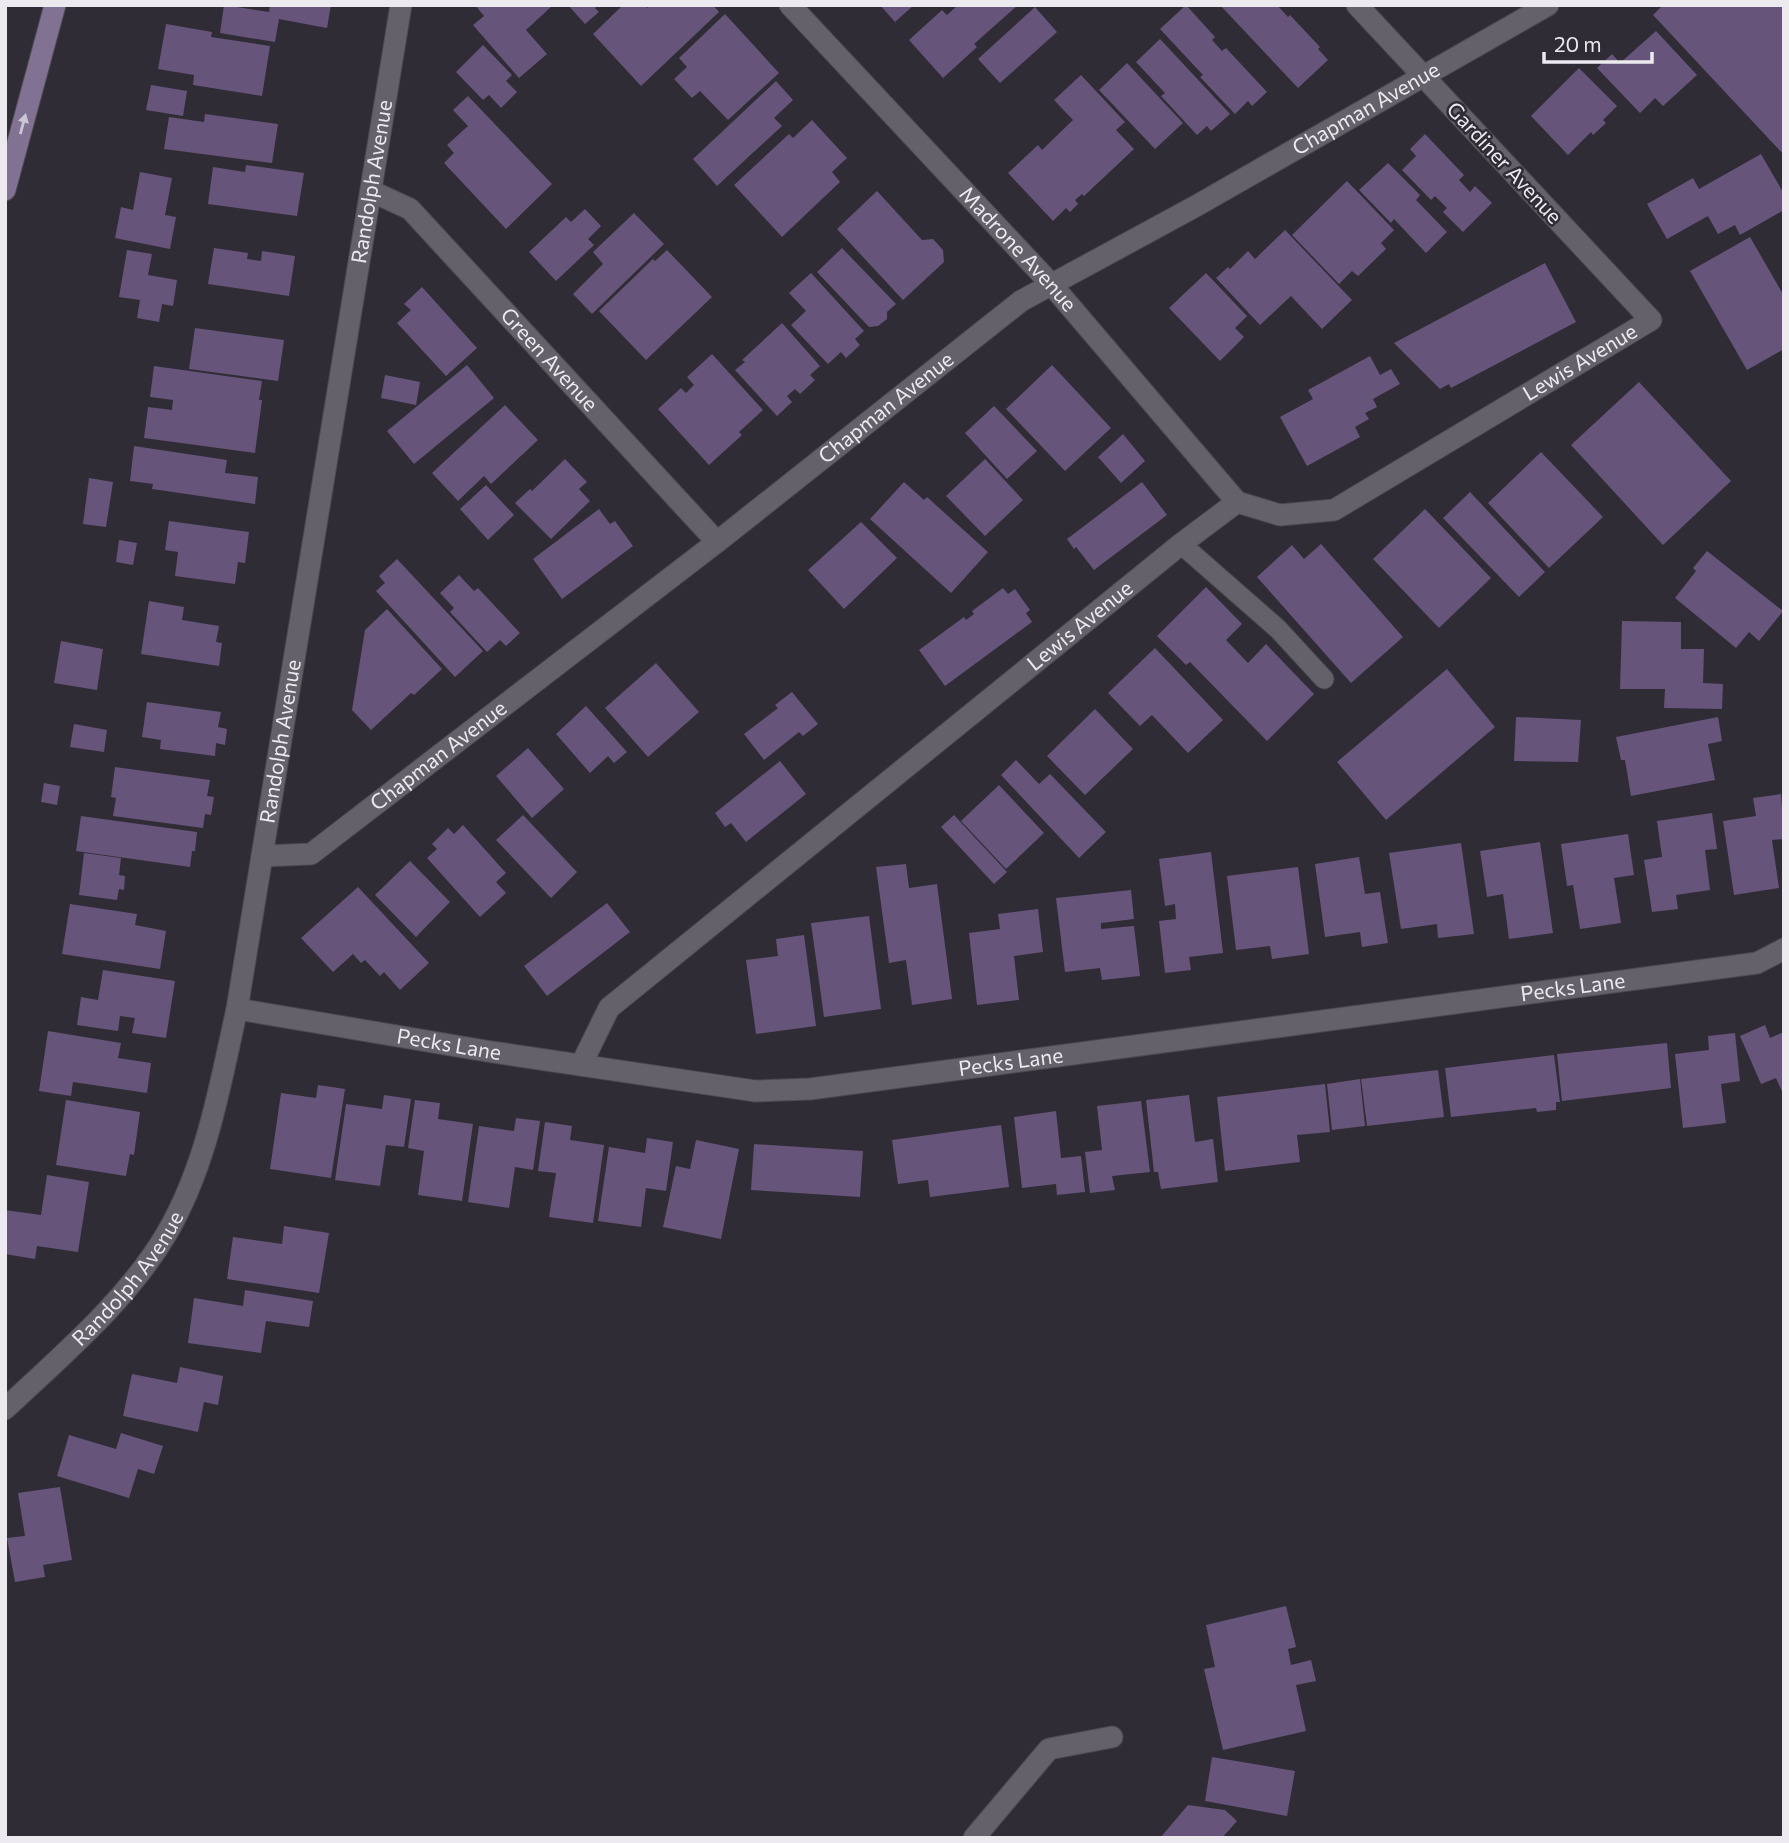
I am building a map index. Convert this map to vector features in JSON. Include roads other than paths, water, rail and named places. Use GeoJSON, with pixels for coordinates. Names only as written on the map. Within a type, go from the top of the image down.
{"type":"FeatureCollection","features":[{"type":"Feature","properties":{"kind":"main road"},"geometry":{"type":"LineString","coordinates":[[5,190],[55,5]]}},
{"type":"Feature","properties":{"kind":"street","name":"Randolph Avenue"},"geometry":{"type":"LineString","coordinates":[[5,1409],[125,1291],[167,1233],[196,1172],[210,1129],[237,1009],[401,5]]}},
{"type":"Feature","properties":{"kind":"street","name":"Madrone Avenue"},"geometry":{"type":"LineString","coordinates":[[790,5],[1051,284],[1237,502]]}},
{"type":"Feature","properties":{"kind":"street","name":"Gardiner Avenue"},"geometry":{"type":"LineString","coordinates":[[1357,5],[1651,320]]}},
{"type":"Feature","properties":{"kind":"street","name":"Chapman Avenue"},"geometry":{"type":"LineString","coordinates":[[262,856],[311,854],[717,542],[1021,301],[1196,206],[1548,5]]}},
{"type":"Feature","properties":{"kind":"street","name":"Green Avenue"},"geometry":{"type":"LineString","coordinates":[[371,191],[410,209],[717,542]]}},
{"type":"Feature","properties":{"kind":"street","name":"Lewis Avenue"},"geometry":{"type":"LineString","coordinates":[[581,1065],[609,1009],[1181,544],[1237,502],[1280,515],[1334,510],[1651,320]]}},
{"type":"Feature","properties":{"kind":"street","name":"Pecks Lane"},"geometry":{"type":"LineString","coordinates":[[237,1009],[755,1091],[810,1089],[1757,963],[1784,949]]}},
{"type":"Feature","properties":{"kind":"street"},"geometry":{"type":"LineString","coordinates":[[974,1838],[1049,1748],[1112,1737]]}},
{"type":"Feature","properties":{"kind":"lane"},"geometry":{"type":"LineString","coordinates":[[1181,544],[1278,629],[1324,679]]}}]}
